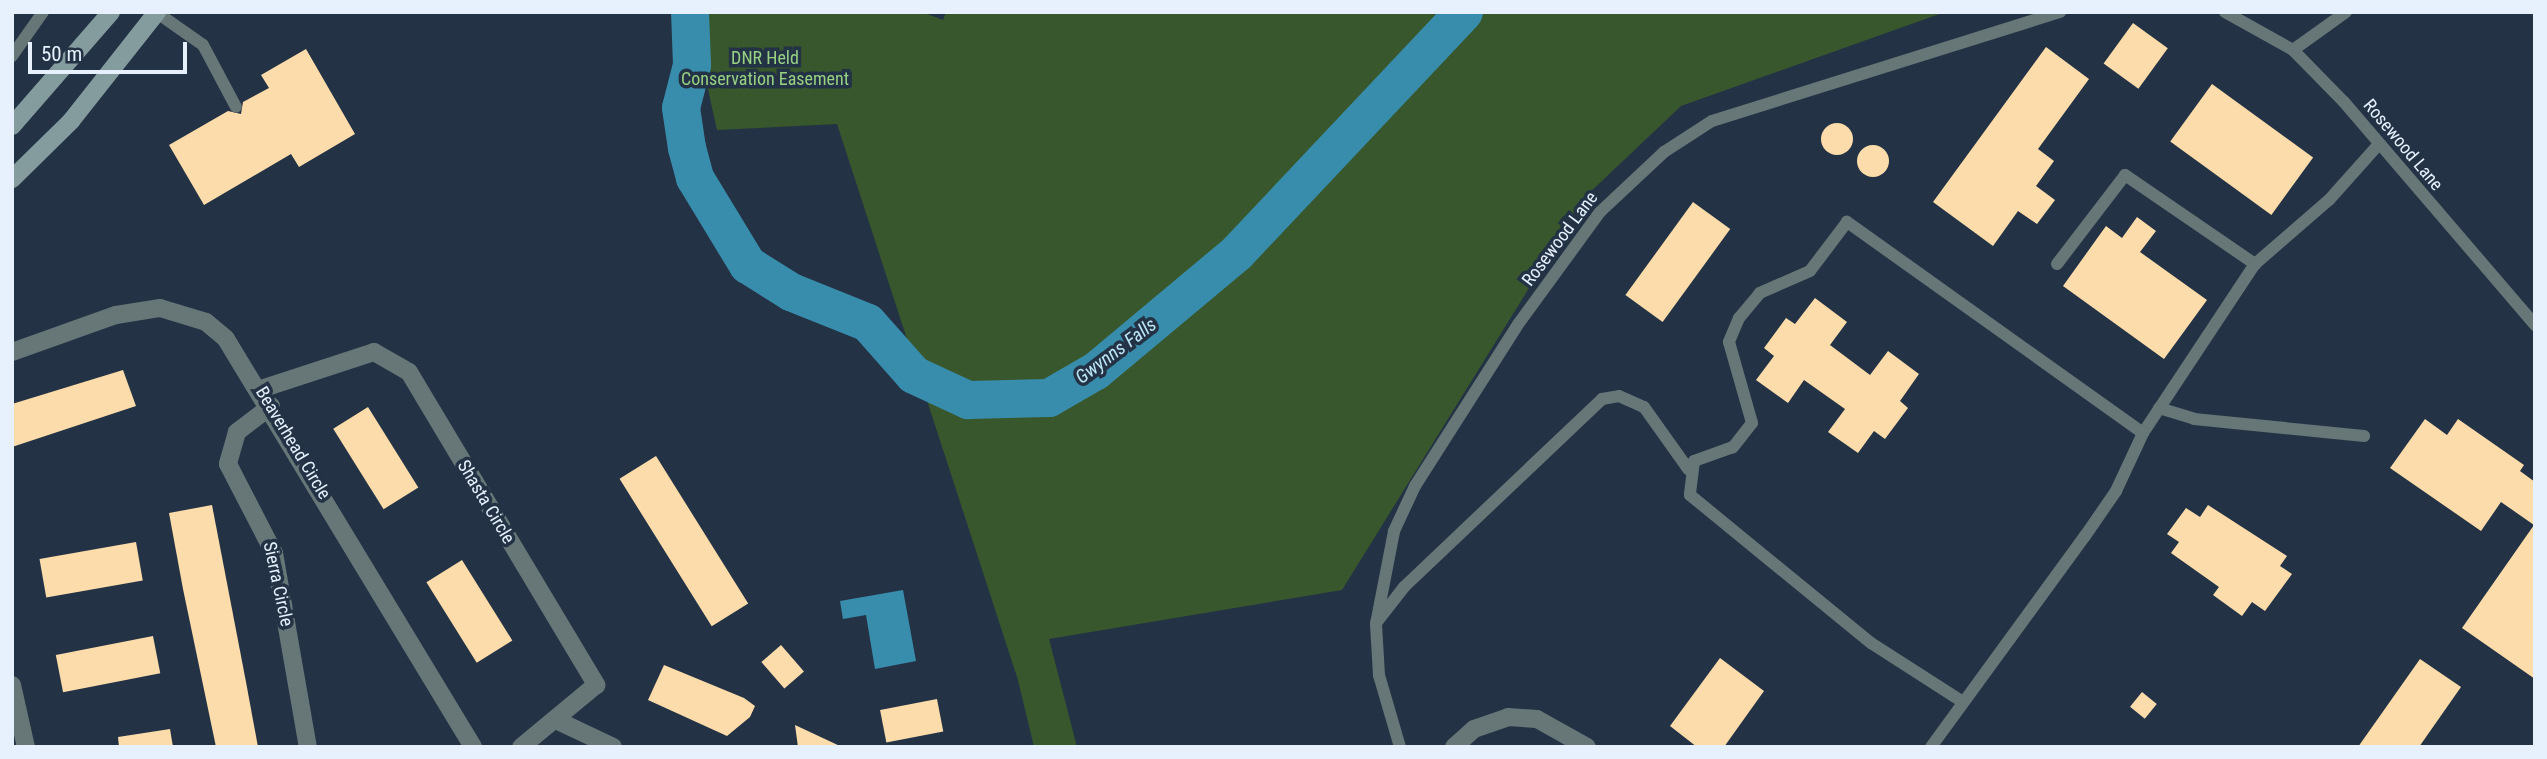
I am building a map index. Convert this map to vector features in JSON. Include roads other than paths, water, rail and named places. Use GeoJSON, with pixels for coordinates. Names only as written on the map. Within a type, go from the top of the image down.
{"type":"FeatureCollection","features":[{"type":"Feature","properties":{"kind":"main road"},"geometry":{"type":"LineString","coordinates":[[12,126],[111,12]]}},
{"type":"Feature","properties":{"kind":"main road"},"geometry":{"type":"LineString","coordinates":[[12,178],[71,121],[157,12]]}},
{"type":"Feature","properties":{"kind":"street","name":"Beaverhead Circle"},"geometry":{"type":"LineString","coordinates":[[12,352],[116,315],[160,308],[206,322],[226,339],[261,389],[473,747]]}},
{"type":"Feature","properties":{"kind":"street","name":"Shasta Circle"},"geometry":{"type":"LineString","coordinates":[[261,389],[374,352],[409,372],[596,685],[521,747]]}},
{"type":"Feature","properties":{"kind":"street","name":"Sierra Circle"},"geometry":{"type":"LineString","coordinates":[[271,406],[237,432],[228,464],[274,554],[308,747]]}},
{"type":"Feature","properties":{"kind":"street"},"geometry":{"type":"LineString","coordinates":[[12,685],[26,747]]}},
{"type":"Feature","properties":{"kind":"street"},"geometry":{"type":"LineString","coordinates":[[1454,747],[1474,729],[1508,718],[1537,719],[1587,747]]}},
{"type":"Feature","properties":{"kind":"street"},"geometry":{"type":"LineString","coordinates":[[556,720],[613,747]]}},
{"type":"Feature","properties":{"kind":"lane"},"geometry":{"type":"LineString","coordinates":[[12,56],[43,12]]}},
{"type":"Feature","properties":{"kind":"lane"},"geometry":{"type":"LineString","coordinates":[[157,12],[203,46],[236,107]]}},
{"type":"Feature","properties":{"kind":"lane","name":"Rosewood Lane"},"geometry":{"type":"LineString","coordinates":[[1400,747],[1379,675],[1376,624],[1394,531],[1415,486],[1526,313],[1630,179],[1713,121],[1754,104],[2060,12]]}},
{"type":"Feature","properties":{"kind":"lane","name":"Rosewood Lane"},"geometry":{"type":"LineString","coordinates":[[2225,12],[2293,50],[2379,144],[2535,325]]}},
{"type":"Feature","properties":{"kind":"lane"},"geometry":{"type":"LineString","coordinates":[[2293,50],[2346,12]]}},
{"type":"Feature","properties":{"kind":"lane"},"geometry":{"type":"LineString","coordinates":[[1931,747],[2116,491],[2143,433],[2255,264],[2329,200],[2379,144]]}},
{"type":"Feature","properties":{"kind":"lane"},"geometry":{"type":"LineString","coordinates":[[2057,264],[2125,175],[2255,264]]}},
{"type":"Feature","properties":{"kind":"lane"},"geometry":{"type":"LineString","coordinates":[[1689,470],[1701,454],[1732,447],[1752,423],[1729,342],[1739,318],[1760,293],[1810,271],[1847,222],[2143,433]]}},
{"type":"Feature","properties":{"kind":"lane"},"geometry":{"type":"LineString","coordinates":[[1376,624],[1404,587],[1602,399],[1619,396],[1644,407],[1689,470],[1690,495],[1871,643],[1963,702]]}},
{"type":"Feature","properties":{"kind":"lane"},"geometry":{"type":"LineString","coordinates":[[2159,408],[2194,419],[2364,436]]}},
{"type":"Feature","properties":{"kind":"water"},"geometry":{"type":"Polygon","coordinates":[[[903,590],[916,661],[875,669],[866,615],[843,619],[840,601],[903,590]]]}},
{"type":"Feature","properties":{"kind":"waterway","name":"Gwynns Falls"},"geometry":{"type":"LineString","coordinates":[[690,12],[692,65],[681,108],[687,148],[695,178],[748,265],[791,292],[868,323],[914,375],[968,400],[1049,398],[1096,371],[1237,253],[1464,12]]}},
{"type":"Feature","properties":{"kind":"park label","name":"DNR Held Conservation Easement"},"geometry":{"type":"Point","coordinates":[765,69]}}]}
